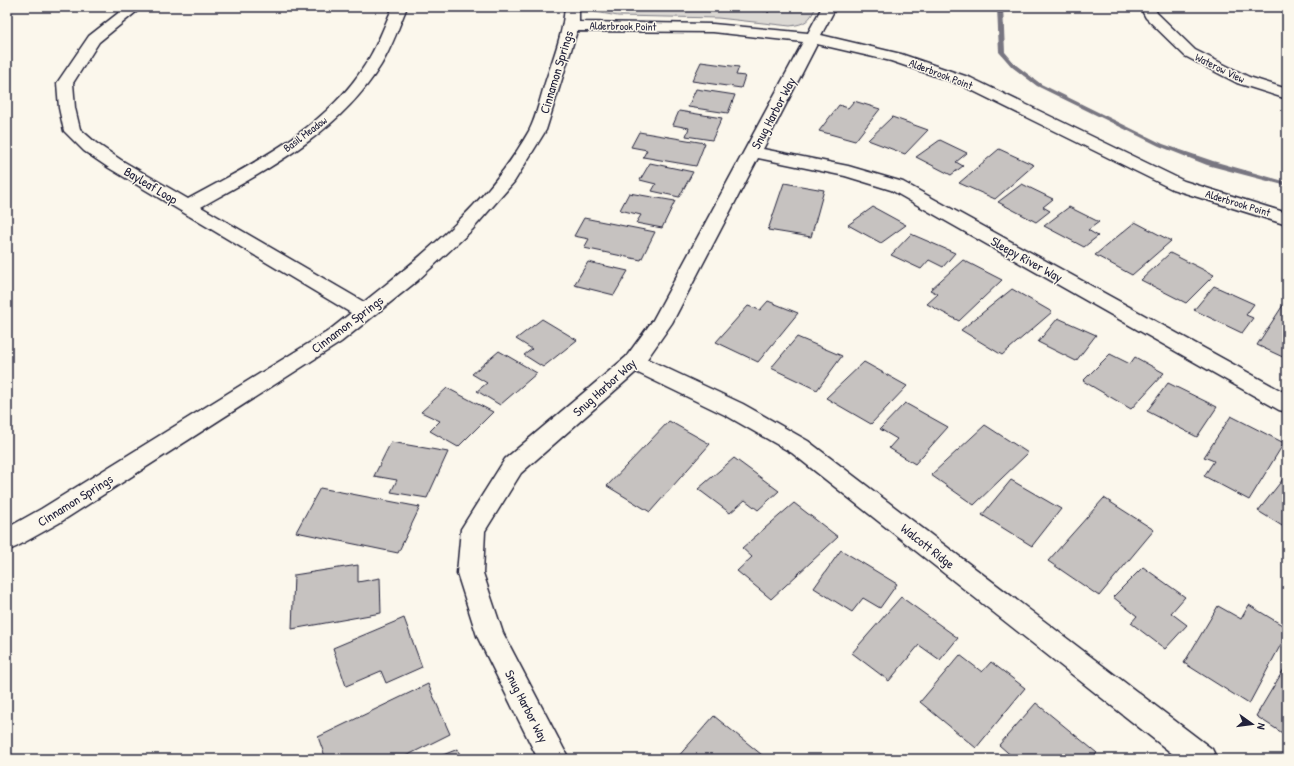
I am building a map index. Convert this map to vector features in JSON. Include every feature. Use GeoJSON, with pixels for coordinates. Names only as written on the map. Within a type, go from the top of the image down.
{"type":"FeatureCollection","features":[{"type":"Feature","properties":{"kind":"street","name":"Bayleaf Loop"},"geometry":{"type":"LineString","coordinates":[[135,7],[94,39],[65,83],[67,108],[72,131],[90,147],[115,164],[365,312]]}},
{"type":"Feature","properties":{"kind":"street","name":"Basil Meadow"},"geometry":{"type":"LineString","coordinates":[[188,207],[270,159],[319,126],[350,96],[372,65],[400,7]]}},
{"type":"Feature","properties":{"kind":"street","name":"Snug Harbor Way"},"geometry":{"type":"LineString","coordinates":[[554,759],[491,636],[470,573],[473,529],[513,466],[634,362],[662,323],[829,7]]}},
{"type":"Feature","properties":{"kind":"street","name":"Waterow View"},"geometry":{"type":"LineString","coordinates":[[1148,7],[1151,15],[1190,53],[1243,80],[1287,94]]}},
{"type":"Feature","properties":{"kind":"street","name":"Alderbrook Point"},"geometry":{"type":"LineString","coordinates":[[572,16],[813,38],[896,57],[965,81],[1178,185],[1287,219]]}},
{"type":"Feature","properties":{"kind":"street","name":"Cinnamon Springs"},"geometry":{"type":"LineString","coordinates":[[7,540],[50,516],[334,337],[410,276],[465,226],[508,178],[538,130],[572,16]]}},
{"type":"Feature","properties":{"kind":"street","name":"Sleepy River Way"},"geometry":{"type":"LineString","coordinates":[[752,152],[848,172],[897,186],[1287,404]]}},
{"type":"Feature","properties":{"kind":"street","name":"Walcott Ridge"},"geometry":{"type":"LineString","coordinates":[[634,362],[735,410],[800,447],[1202,759]]}},
{"type":"Feature","properties":{"kind":"shaded area"},"geometry":{"type":"Polygon","coordinates":[[[593,7],[816,7],[809,19],[803,23],[790,26],[718,18],[618,16],[595,12],[593,7]]]}},
{"type":"Feature","properties":{"kind":"building"},"geometry":{"type":"Polygon","coordinates":[[[701,62],[739,67],[736,75],[745,76],[741,88],[692,81],[701,62]]]}},
{"type":"Feature","properties":{"kind":"building"},"geometry":{"type":"Polygon","coordinates":[[[696,89],[735,95],[728,113],[688,107],[696,89]]]}},
{"type":"Feature","properties":{"kind":"building"},"geometry":{"type":"Polygon","coordinates":[[[854,101],[880,109],[855,141],[819,131],[839,105],[848,108],[854,101]]]}},
{"type":"Feature","properties":{"kind":"building"},"geometry":{"type":"Polygon","coordinates":[[[679,111],[722,118],[712,140],[686,136],[689,128],[673,125],[679,111]]]}},
{"type":"Feature","properties":{"kind":"building"},"geometry":{"type":"Polygon","coordinates":[[[892,117],[928,130],[905,154],[868,140],[892,117]]]}},
{"type":"Feature","properties":{"kind":"building"},"geometry":{"type":"Polygon","coordinates":[[[639,132],[705,143],[696,166],[643,157],[647,150],[631,147],[639,132]]]}},
{"type":"Feature","properties":{"kind":"building"},"geometry":{"type":"Polygon","coordinates":[[[940,140],[967,153],[956,162],[963,166],[951,175],[916,157],[940,140]]]}},
{"type":"Feature","properties":{"kind":"building"},"geometry":{"type":"Polygon","coordinates":[[[999,149],[1034,165],[995,199],[959,183],[999,149]]]}},
{"type":"Feature","properties":{"kind":"building"},"geometry":{"type":"Polygon","coordinates":[[[650,163],[693,172],[679,197],[652,191],[656,184],[640,180],[650,163]]]}},
{"type":"Feature","properties":{"kind":"building"},"geometry":{"type":"Polygon","coordinates":[[[784,183],[824,190],[811,237],[768,230],[784,183]]]}},
{"type":"Feature","properties":{"kind":"building"},"geometry":{"type":"Polygon","coordinates":[[[1022,184],[1053,199],[1043,207],[1050,211],[1036,222],[998,202],[1022,184]]]}},
{"type":"Feature","properties":{"kind":"building"},"geometry":{"type":"Polygon","coordinates":[[[629,193],[675,201],[662,228],[636,223],[641,215],[620,210],[629,193]]]}},
{"type":"Feature","properties":{"kind":"building"},"geometry":{"type":"Polygon","coordinates":[[[873,207],[906,225],[881,243],[848,225],[873,207]]]}},
{"type":"Feature","properties":{"kind":"building"},"geometry":{"type":"Polygon","coordinates":[[[1069,207],[1099,222],[1088,230],[1098,236],[1084,247],[1044,226],[1069,207]]]}},
{"type":"Feature","properties":{"kind":"building"},"geometry":{"type":"Polygon","coordinates":[[[584,218],[655,232],[641,260],[584,248],[589,239],[574,236],[584,218]]]}},
{"type":"Feature","properties":{"kind":"building"},"geometry":{"type":"Polygon","coordinates":[[[1135,222],[1171,241],[1132,275],[1095,255],[1135,222]]]}},
{"type":"Feature","properties":{"kind":"building"},"geometry":{"type":"Polygon","coordinates":[[[911,234],[955,253],[943,267],[929,260],[921,269],[891,255],[911,234]]]}},
{"type":"Feature","properties":{"kind":"building"},"geometry":{"type":"Polygon","coordinates":[[[1170,253],[1214,275],[1186,303],[1141,280],[1170,253]]]}},
{"type":"Feature","properties":{"kind":"building"},"geometry":{"type":"Polygon","coordinates":[[[963,260],[1002,280],[959,321],[927,304],[938,294],[930,290],[963,260]]]}},
{"type":"Feature","properties":{"kind":"building"},"geometry":{"type":"Polygon","coordinates":[[[588,262],[628,271],[614,295],[574,285],[588,262]]]}},
{"type":"Feature","properties":{"kind":"building"},"geometry":{"type":"Polygon","coordinates":[[[1214,286],[1254,304],[1246,315],[1253,318],[1242,333],[1194,310],[1214,286]]]}},
{"type":"Feature","properties":{"kind":"building"},"geometry":{"type":"Polygon","coordinates":[[[1012,289],[1052,312],[1002,355],[961,330],[1012,289]]]}},
{"type":"Feature","properties":{"kind":"building"},"geometry":{"type":"Polygon","coordinates":[[[1287,299],[1287,359],[1257,345],[1287,299]]]}},
{"type":"Feature","properties":{"kind":"building"},"geometry":{"type":"Polygon","coordinates":[[[768,301],[798,313],[758,362],[716,342],[748,306],[760,310],[768,301]]]}},
{"type":"Feature","properties":{"kind":"building"},"geometry":{"type":"Polygon","coordinates":[[[1058,318],[1096,335],[1076,361],[1038,342],[1058,318]]]}},
{"type":"Feature","properties":{"kind":"building"},"geometry":{"type":"Polygon","coordinates":[[[542,319],[577,340],[543,367],[524,355],[532,349],[516,339],[542,319]]]}},
{"type":"Feature","properties":{"kind":"building"},"geometry":{"type":"Polygon","coordinates":[[[797,337],[842,356],[817,390],[771,368],[797,337]]]}},
{"type":"Feature","properties":{"kind":"building"},"geometry":{"type":"Polygon","coordinates":[[[499,351],[537,373],[500,405],[477,391],[487,383],[472,374],[499,351]]]}},
{"type":"Feature","properties":{"kind":"building"},"geometry":{"type":"Polygon","coordinates":[[[1110,354],[1130,364],[1135,357],[1164,373],[1131,409],[1083,381],[1110,354]]]}},
{"type":"Feature","properties":{"kind":"building"},"geometry":{"type":"Polygon","coordinates":[[[864,362],[907,386],[871,424],[826,398],[864,362]]]}},
{"type":"Feature","properties":{"kind":"building"},"geometry":{"type":"Polygon","coordinates":[[[1168,383],[1217,407],[1197,437],[1147,411],[1168,383]]]}},
{"type":"Feature","properties":{"kind":"building"},"geometry":{"type":"Polygon","coordinates":[[[447,388],[493,412],[458,447],[430,431],[440,421],[421,412],[447,388]]]}},
{"type":"Feature","properties":{"kind":"building"},"geometry":{"type":"Polygon","coordinates":[[[905,403],[948,427],[915,464],[889,448],[897,439],[880,429],[905,403]]]}},
{"type":"Feature","properties":{"kind":"building"},"geometry":{"type":"Polygon","coordinates":[[[1231,416],[1284,443],[1249,500],[1204,476],[1214,461],[1204,457],[1231,416]]]}},
{"type":"Feature","properties":{"kind":"building"},"geometry":{"type":"Polygon","coordinates":[[[669,421],[710,444],[650,512],[607,486],[669,421]]]}},
{"type":"Feature","properties":{"kind":"building"},"geometry":{"type":"Polygon","coordinates":[[[985,425],[1028,453],[974,505],[931,475],[985,425]]]}},
{"type":"Feature","properties":{"kind":"building"},"geometry":{"type":"Polygon","coordinates":[[[391,442],[448,452],[427,498],[391,492],[397,480],[374,476],[391,442]]]}},
{"type":"Feature","properties":{"kind":"building"},"geometry":{"type":"Polygon","coordinates":[[[734,458],[779,491],[758,510],[745,500],[730,513],[698,489],[734,458]]]}},
{"type":"Feature","properties":{"kind":"building"},"geometry":{"type":"Polygon","coordinates":[[[1287,474],[1287,529],[1258,511],[1287,474]]]}},
{"type":"Feature","properties":{"kind":"building"},"geometry":{"type":"Polygon","coordinates":[[[1011,480],[1061,509],[1032,546],[982,515],[1011,480]]]}},
{"type":"Feature","properties":{"kind":"building"},"geometry":{"type":"Polygon","coordinates":[[[320,488],[420,507],[398,553],[296,532],[320,488]]]}},
{"type":"Feature","properties":{"kind":"building"},"geometry":{"type":"Polygon","coordinates":[[[1104,498],[1154,530],[1099,596],[1048,561],[1104,498]]]}},
{"type":"Feature","properties":{"kind":"building"},"geometry":{"type":"Polygon","coordinates":[[[794,503],[838,537],[771,599],[737,571],[752,557],[742,548],[794,503]]]}},
{"type":"Feature","properties":{"kind":"building"},"geometry":{"type":"Polygon","coordinates":[[[841,550],[897,584],[880,608],[863,598],[852,612],[814,588],[841,550]]]}},
{"type":"Feature","properties":{"kind":"building"},"geometry":{"type":"Polygon","coordinates":[[[358,565],[358,582],[380,578],[381,613],[292,629],[294,575],[358,565]]]}},
{"type":"Feature","properties":{"kind":"building"},"geometry":{"type":"Polygon","coordinates":[[[1143,567],[1185,597],[1171,613],[1187,625],[1165,649],[1131,623],[1137,616],[1113,597],[1143,567]]]}},
{"type":"Feature","properties":{"kind":"building"},"geometry":{"type":"Polygon","coordinates":[[[901,597],[958,638],[940,660],[919,645],[889,681],[852,653],[901,597]]]}},
{"type":"Feature","properties":{"kind":"building"},"geometry":{"type":"Polygon","coordinates":[[[1249,605],[1287,628],[1287,633],[1249,704],[1184,663],[1218,606],[1241,619],[1249,605]]]}},
{"type":"Feature","properties":{"kind":"building"},"geometry":{"type":"Polygon","coordinates":[[[404,618],[422,667],[386,683],[381,671],[346,686],[333,648],[404,618]]]}},
{"type":"Feature","properties":{"kind":"building"},"geometry":{"type":"Polygon","coordinates":[[[960,655],[982,672],[991,662],[1025,688],[976,748],[920,702],[960,655]]]}},
{"type":"Feature","properties":{"kind":"building"},"geometry":{"type":"Polygon","coordinates":[[[1284,669],[1287,671],[1287,736],[1256,716],[1284,669]]]}},
{"type":"Feature","properties":{"kind":"building"},"geometry":{"type":"Polygon","coordinates":[[[428,684],[450,734],[400,759],[326,759],[318,737],[428,684]]]}},
{"type":"Feature","properties":{"kind":"building"},"geometry":{"type":"Polygon","coordinates":[[[1036,703],[1097,753],[1091,759],[1015,759],[999,745],[1036,703]]]}},
{"type":"Feature","properties":{"kind":"building"},"geometry":{"type":"Polygon","coordinates":[[[714,716],[767,759],[676,759],[714,716]]]}},
{"type":"Feature","properties":{"kind":"building"},"geometry":{"type":"Polygon","coordinates":[[[458,749],[461,759],[433,759],[458,749]]]}},
{"type":"Feature","properties":{"kind":"waterway"},"geometry":{"type":"LineString","coordinates":[[1000,7],[1002,52],[1014,66],[1039,85],[1161,145],[1210,163],[1287,184]]}}]}
